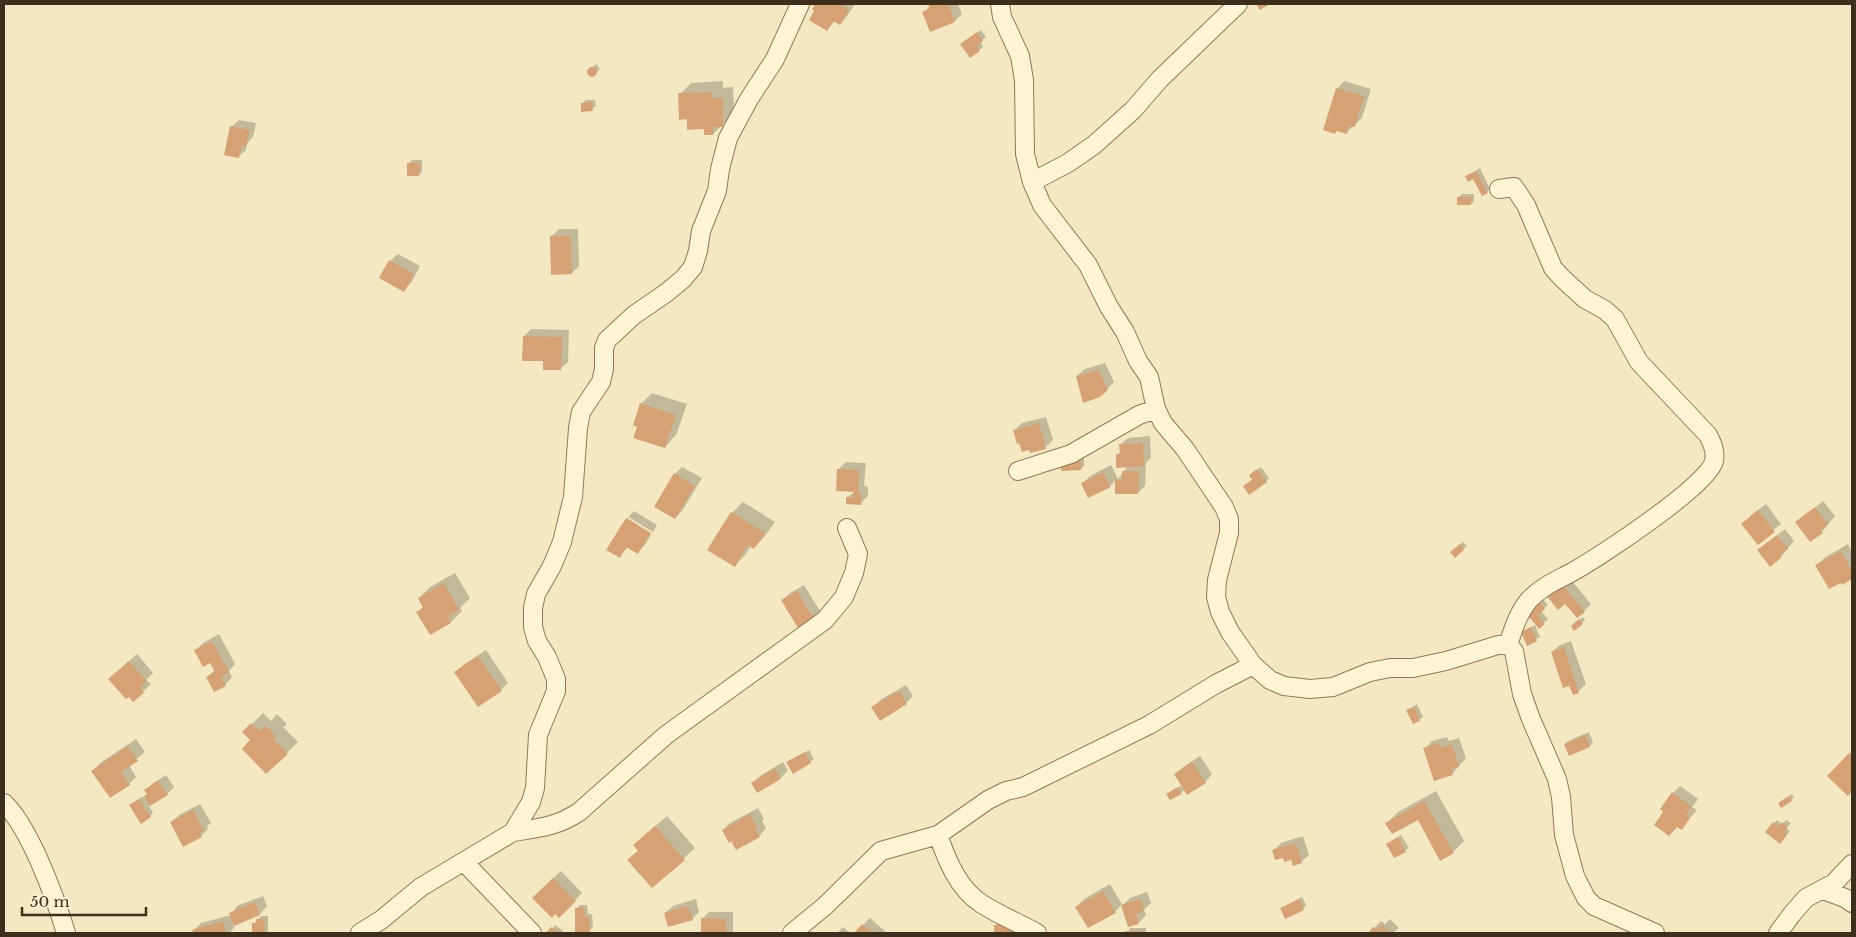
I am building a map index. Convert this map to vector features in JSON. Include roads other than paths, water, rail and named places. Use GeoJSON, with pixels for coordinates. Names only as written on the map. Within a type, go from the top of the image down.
{"type":"FeatureCollection","features":[{"type":"Feature","properties":{"kind":"street"},"geometry":{"type":"LineString","coordinates":[[513,832],[531,802],[535,788],[538,735],[556,691],[556,679],[548,657],[537,642],[532,627],[533,608],[536,594],[552,566],[562,542],[573,497],[581,412],[601,382],[604,369],[604,348],[607,340],[634,315],[683,279],[692,267],[698,251],[701,231],[717,192],[720,169],[728,138],[749,99],[775,59],[800,4]]}},
{"type":"Feature","properties":{"kind":"street"},"geometry":{"type":"LineString","coordinates":[[1000,4],[1002,17],[1020,56],[1024,80],[1026,154],[1032,182],[1042,206],[1088,264],[1109,307],[1125,332],[1138,361],[1149,378],[1156,409],[1163,423],[1185,449],[1224,506],[1229,519],[1229,534],[1217,580],[1216,597],[1220,612],[1230,632],[1252,665],[1270,680],[1284,686],[1310,689],[1333,687],[1370,672],[1390,668],[1413,668],[1438,663],[1498,645],[1508,645],[1514,650],[1522,694],[1531,720],[1557,778],[1561,798],[1564,835],[1575,876],[1586,898],[1594,906],[1655,933]]}},
{"type":"Feature","properties":{"kind":"street"},"geometry":{"type":"LineString","coordinates":[[1032,182],[1068,163],[1094,145],[1133,110],[1160,78],[1238,4]]}},
{"type":"Feature","properties":{"kind":"street"},"geometry":{"type":"LineString","coordinates":[[1499,189],[1514,186],[1526,205],[1553,268],[1586,299],[1605,310],[1615,320],[1638,362],[1708,435],[1714,447],[1714,460],[1705,476],[1627,538],[1573,572],[1548,584],[1529,601],[1516,622],[1508,645]]}},
{"type":"Feature","properties":{"kind":"street"},"geometry":{"type":"LineString","coordinates":[[1018,471],[1071,454],[1139,414],[1156,409]]}},
{"type":"Feature","properties":{"kind":"street"},"geometry":{"type":"LineString","coordinates":[[360,933],[381,920],[421,887],[464,862],[481,849],[513,832],[564,822],[579,812],[666,735],[825,620],[844,597],[854,573],[858,554],[847,528]]}},
{"type":"Feature","properties":{"kind":"street"},"geometry":{"type":"LineString","coordinates":[[792,933],[825,906],[881,851],[938,835],[1006,791],[1023,787],[1149,725],[1216,684],[1252,665]]}},
{"type":"Feature","properties":{"kind":"street"},"geometry":{"type":"LineString","coordinates":[[4,803],[22,827],[58,907],[66,933]]}},
{"type":"Feature","properties":{"kind":"street"},"geometry":{"type":"LineString","coordinates":[[938,835],[948,862],[961,884],[980,903],[1037,933]]}},
{"type":"Feature","properties":{"kind":"street"},"geometry":{"type":"LineString","coordinates":[[464,862],[532,933]]}},
{"type":"Feature","properties":{"kind":"street"},"geometry":{"type":"LineString","coordinates":[[1778,933],[1806,898],[1834,884],[1852,864]]}},
{"type":"Feature","properties":{"kind":"street"},"geometry":{"type":"LineString","coordinates":[[1822,890],[1845,898],[1852,904]]}}]}
